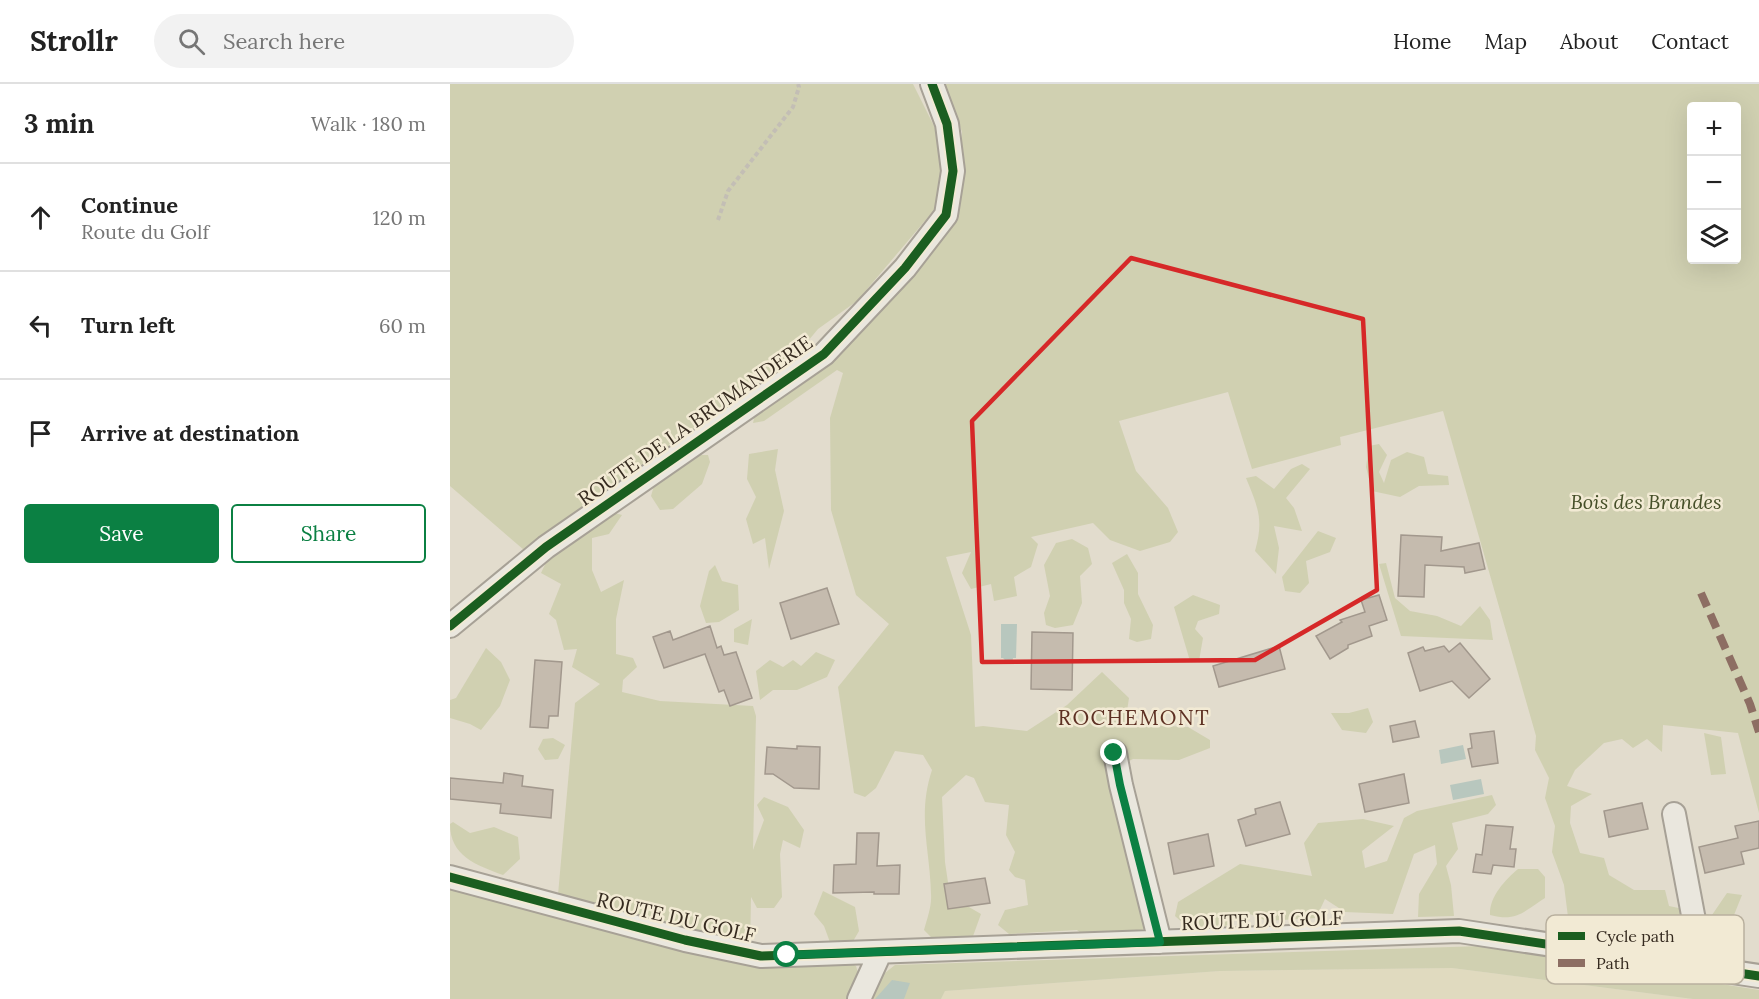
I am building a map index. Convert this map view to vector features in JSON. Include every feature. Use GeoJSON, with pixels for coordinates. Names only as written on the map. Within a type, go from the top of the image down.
{"type":"FeatureCollection","features":[{"type":"Feature","properties":{"kind":"street","name":"ROUTE DE LA BRUMANDERIE"},"geometry":{"type":"LineString","coordinates":[[450,626],[546,547],[824,354],[905,268],[946,215],[952,171],[947,124],[932,84]]}},
{"type":"Feature","properties":{"kind":"street"},"geometry":{"type":"LineString","coordinates":[[1114,753],[1160,942]]}},
{"type":"Feature","properties":{"kind":"street"},"geometry":{"type":"LineString","coordinates":[[1674,814],[1693,915]]}},
{"type":"Feature","properties":{"kind":"street","name":"ROUTE DU GOLF"},"geometry":{"type":"LineString","coordinates":[[450,877],[685,940],[761,956],[1459,931],[1546,944]]}},
{"type":"Feature","properties":{"kind":"street"},"geometry":{"type":"LineString","coordinates":[[859,999],[880,952]]}},
{"type":"Feature","properties":{"kind":"street","name":"ROUTE DU GOLF"},"geometry":{"type":"LineString","coordinates":[[1744,974],[1759,976]]}},
{"type":"Feature","properties":{"kind":"path"},"geometry":{"type":"LineString","coordinates":[[718,220],[728,191],[793,107],[800,87],[798,84]]}},
{"type":"Feature","properties":{"kind":"highlighted area"},"geometry":{"type":"Polygon","coordinates":[[[1131,258],[1363,319],[1377,590],[1255,660],[982,662],[972,421],[1131,258]]]}},
{"type":"Feature","properties":{"kind":"shaded area"},"geometry":{"type":"Polygon","coordinates":[[[1001,624],[1017,624],[1016,658],[1013,658],[1012,663],[1001,658],[1001,624]]]}},
{"type":"Feature","properties":{"kind":"shaded area"},"geometry":{"type":"Polygon","coordinates":[[[1463,745],[1466,759],[1441,764],[1439,750],[1463,745]]]}},
{"type":"Feature","properties":{"kind":"shaded area"},"geometry":{"type":"Polygon","coordinates":[[[1481,779],[1484,794],[1453,800],[1450,785],[1481,779]]]}},
{"type":"Feature","properties":{"kind":"shaded area"},"geometry":{"type":"Polygon","coordinates":[[[1452,968],[1546,980],[1546,984],[1576,984],[1693,999],[941,999],[945,991],[1220,971],[1452,968]]]}},
{"type":"Feature","properties":{"kind":"shaded area"},"geometry":{"type":"Polygon","coordinates":[[[892,980],[910,983],[904,999],[875,999],[892,980]]]}},
{"type":"Feature","properties":{"kind":"green space"},"geometry":{"type":"Polygon","coordinates":[[[450,84],[913,84],[935,128],[942,177],[935,209],[857,301],[818,329],[783,371],[622,485],[524,550],[450,486],[450,84]]]}},
{"type":"Feature","properties":{"kind":"green space","name":"Bois des Brandes"},"geometry":{"type":"Polygon","coordinates":[[[945,84],[1759,84],[1759,813],[1738,733],[1663,725],[1662,752],[1647,739],[1633,748],[1622,739],[1604,743],[1575,770],[1567,786],[1592,794],[1571,806],[1570,823],[1580,853],[1604,858],[1609,875],[1634,890],[1665,890],[1669,906],[1712,915],[1568,915],[1564,885],[1552,852],[1555,826],[1545,798],[1549,778],[1535,750],[1536,736],[1443,411],[1340,437],[1341,445],[1252,469],[1228,392],[1119,421],[1136,471],[1168,508],[1178,532],[1170,542],[1140,551],[1110,540],[1093,523],[1031,537],[1038,544],[1031,567],[1014,577],[1017,596],[994,601],[991,584],[971,589],[962,573],[971,552],[946,557],[971,635],[975,727],[1027,731],[1067,705],[1102,672],[1129,698],[1125,724],[1188,727],[1210,740],[1210,748],[1179,760],[1133,759],[1108,771],[1161,893],[1147,926],[1134,937],[1087,938],[1077,930],[1009,934],[998,925],[1005,910],[1028,905],[1025,880],[1015,877],[1009,870],[1015,852],[1006,835],[1009,805],[985,802],[974,778],[966,775],[942,797],[945,862],[950,896],[981,914],[972,939],[937,943],[924,930],[931,899],[925,802],[932,770],[923,755],[895,751],[876,788],[865,797],[854,793],[838,687],[889,624],[856,595],[831,510],[830,418],[843,373],[837,370],[764,421],[753,423],[756,410],[931,225],[958,176],[962,132],[945,84]]]}},
{"type":"Feature","properties":{"kind":"green space"},"geometry":{"type":"Polygon","coordinates":[[[1379,444],[1387,455],[1379,472],[1384,483],[1391,460],[1407,452],[1424,457],[1428,474],[1448,476],[1449,485],[1419,486],[1400,497],[1372,491],[1366,467],[1369,446],[1379,444]]]}},
{"type":"Feature","properties":{"kind":"green space"},"geometry":{"type":"Polygon","coordinates":[[[778,449],[775,470],[784,511],[769,569],[765,538],[753,544],[746,519],[756,497],[747,479],[749,454],[778,449]]]}},
{"type":"Feature","properties":{"kind":"green space"},"geometry":{"type":"Polygon","coordinates":[[[688,455],[708,455],[710,462],[702,484],[673,509],[660,510],[651,496],[655,482],[688,455]]]}},
{"type":"Feature","properties":{"kind":"green space"},"geometry":{"type":"Polygon","coordinates":[[[1302,464],[1310,469],[1286,498],[1294,508],[1302,531],[1274,526],[1279,548],[1276,574],[1255,551],[1259,522],[1254,497],[1246,478],[1256,476],[1274,489],[1291,469],[1302,464]]]}},
{"type":"Feature","properties":{"kind":"green space"},"geometry":{"type":"Polygon","coordinates":[[[607,511],[622,515],[609,534],[592,538],[592,570],[601,592],[624,580],[616,619],[616,654],[633,658],[637,667],[623,680],[622,692],[660,701],[753,706],[756,716],[753,850],[764,820],[757,805],[764,797],[788,807],[804,830],[800,848],[783,840],[780,854],[782,897],[774,908],[757,908],[751,897],[750,954],[845,961],[856,966],[860,979],[850,999],[450,999],[450,877],[557,906],[575,703],[600,684],[572,667],[577,649],[564,650],[556,620],[549,614],[561,584],[541,573],[551,552],[607,511]]]}},
{"type":"Feature","properties":{"kind":"green space"},"geometry":{"type":"Polygon","coordinates":[[[1318,531],[1336,538],[1330,552],[1306,561],[1309,583],[1300,593],[1285,591],[1282,577],[1318,531]]]}},
{"type":"Feature","properties":{"kind":"green space"},"geometry":{"type":"Polygon","coordinates":[[[1072,539],[1088,548],[1092,564],[1080,576],[1082,603],[1073,625],[1055,628],[1046,625],[1044,613],[1050,596],[1044,565],[1056,543],[1072,539]]]}},
{"type":"Feature","properties":{"kind":"green space"},"geometry":{"type":"Polygon","coordinates":[[[1127,554],[1138,573],[1138,594],[1153,625],[1151,639],[1137,642],[1129,639],[1131,619],[1124,603],[1124,590],[1112,563],[1127,554]]]}},
{"type":"Feature","properties":{"kind":"green space"},"geometry":{"type":"Polygon","coordinates":[[[1386,563],[1395,598],[1410,611],[1437,616],[1461,626],[1480,606],[1490,620],[1493,640],[1401,636],[1379,564],[1386,563]]]}},
{"type":"Feature","properties":{"kind":"green space"},"geometry":{"type":"Polygon","coordinates":[[[715,565],[722,581],[738,585],[739,610],[719,622],[706,623],[700,606],[709,571],[715,565]]]}},
{"type":"Feature","properties":{"kind":"green space"},"geometry":{"type":"Polygon","coordinates":[[[1193,595],[1220,605],[1219,614],[1198,621],[1195,629],[1203,638],[1199,661],[1190,661],[1174,607],[1193,595]]]}},
{"type":"Feature","properties":{"kind":"green space"},"geometry":{"type":"Polygon","coordinates":[[[752,619],[748,645],[734,642],[734,629],[752,619]]]}},
{"type":"Feature","properties":{"kind":"green space"},"geometry":{"type":"Polygon","coordinates":[[[486,648],[501,662],[510,680],[500,706],[481,730],[450,718],[450,700],[456,698],[486,648]]]}},
{"type":"Feature","properties":{"kind":"green space"},"geometry":{"type":"Polygon","coordinates":[[[816,652],[835,660],[827,677],[797,690],[773,690],[760,700],[756,671],[770,660],[783,667],[793,660],[801,666],[816,652]]]}},
{"type":"Feature","properties":{"kind":"green space"},"geometry":{"type":"Polygon","coordinates":[[[1368,708],[1373,722],[1366,733],[1342,730],[1331,713],[1349,713],[1368,708]]]}},
{"type":"Feature","properties":{"kind":"green space"},"geometry":{"type":"Polygon","coordinates":[[[1704,733],[1721,737],[1726,774],[1711,775],[1704,733]]]}},
{"type":"Feature","properties":{"kind":"green space"},"geometry":{"type":"Polygon","coordinates":[[[553,738],[565,745],[558,759],[545,760],[538,749],[543,739],[553,738]]]}},
{"type":"Feature","properties":{"kind":"green space"},"geometry":{"type":"Polygon","coordinates":[[[1492,795],[1496,805],[1488,814],[1452,823],[1458,849],[1446,866],[1451,885],[1454,916],[1418,917],[1419,894],[1437,864],[1435,845],[1414,854],[1393,914],[1345,912],[1325,899],[1316,918],[1267,921],[1245,912],[1227,926],[1210,932],[1194,929],[1175,916],[1178,902],[1240,864],[1312,876],[1304,843],[1318,823],[1363,819],[1394,826],[1362,851],[1365,868],[1387,861],[1404,818],[1417,811],[1492,795]]]}},
{"type":"Feature","properties":{"kind":"green space"},"geometry":{"type":"Polygon","coordinates":[[[453,822],[470,833],[494,827],[518,837],[520,859],[503,875],[474,863],[466,858],[454,844],[450,824],[453,822]]]}},
{"type":"Feature","properties":{"kind":"green space"},"geometry":{"type":"Polygon","coordinates":[[[1518,869],[1538,869],[1545,877],[1545,898],[1513,916],[1490,915],[1495,895],[1518,869]]]}},
{"type":"Feature","properties":{"kind":"green space"},"geometry":{"type":"Polygon","coordinates":[[[823,891],[855,907],[859,931],[852,943],[831,945],[824,926],[814,914],[823,891]]]}},
{"type":"Feature","properties":{"kind":"green space"},"geometry":{"type":"Polygon","coordinates":[[[1727,893],[1742,895],[1734,915],[1712,915],[1727,893]]]}},
{"type":"Feature","properties":{"kind":"green space"},"geometry":{"type":"Polygon","coordinates":[[[1482,946],[1546,956],[1546,980],[1452,968],[1220,971],[945,991],[941,999],[868,999],[866,988],[895,965],[1482,946]]]}},
{"type":"Feature","properties":{"kind":"green space"},"geometry":{"type":"Polygon","coordinates":[[[1576,984],[1721,984],[1759,990],[1759,999],[1693,999],[1576,984]]]}},
{"type":"Feature","properties":{"kind":"building"},"geometry":{"type":"Polygon","coordinates":[[[1401,535],[1442,537],[1441,551],[1479,543],[1485,569],[1465,573],[1464,567],[1425,565],[1424,597],[1398,596],[1401,535]]]}},
{"type":"Feature","properties":{"kind":"building"},"geometry":{"type":"Polygon","coordinates":[[[827,588],[839,624],[791,639],[780,603],[827,588]]]}},
{"type":"Feature","properties":{"kind":"building"},"geometry":{"type":"Polygon","coordinates":[[[1379,595],[1387,620],[1369,626],[1372,636],[1348,645],[1348,648],[1330,659],[1316,636],[1342,622],[1340,620],[1365,612],[1361,600],[1379,595]]]}},
{"type":"Feature","properties":{"kind":"building"},"geometry":{"type":"Polygon","coordinates":[[[710,626],[717,648],[721,646],[724,655],[736,652],[752,698],[730,706],[724,690],[719,692],[705,654],[664,668],[653,637],[670,631],[673,640],[710,626]]]}},
{"type":"Feature","properties":{"kind":"building"},"geometry":{"type":"Polygon","coordinates":[[[1032,632],[1073,633],[1072,690],[1031,689],[1032,632]]]}},
{"type":"Feature","properties":{"kind":"building"},"geometry":{"type":"Polygon","coordinates":[[[1460,643],[1490,679],[1469,698],[1452,681],[1420,691],[1408,653],[1423,647],[1425,651],[1444,646],[1449,652],[1460,643]]]}},
{"type":"Feature","properties":{"kind":"building"},"geometry":{"type":"Polygon","coordinates":[[[1279,646],[1285,669],[1219,687],[1213,666],[1279,646]]]}},
{"type":"Feature","properties":{"kind":"building"},"geometry":{"type":"Polygon","coordinates":[[[535,660],[562,662],[558,716],[549,716],[548,728],[530,727],[535,660]]]}},
{"type":"Feature","properties":{"kind":"building"},"geometry":{"type":"Polygon","coordinates":[[[1415,721],[1419,737],[1393,742],[1390,726],[1415,721]]]}},
{"type":"Feature","properties":{"kind":"building"},"geometry":{"type":"Polygon","coordinates":[[[1494,731],[1498,763],[1472,767],[1468,749],[1472,748],[1470,734],[1494,731]]]}},
{"type":"Feature","properties":{"kind":"building"},"geometry":{"type":"Polygon","coordinates":[[[797,746],[820,747],[819,789],[794,788],[773,774],[765,774],[767,747],[797,749],[797,746]]]}},
{"type":"Feature","properties":{"kind":"building"},"geometry":{"type":"Polygon","coordinates":[[[504,773],[523,776],[522,786],[553,790],[551,818],[500,813],[501,804],[450,799],[450,778],[503,783],[504,773]]]}},
{"type":"Feature","properties":{"kind":"building"},"geometry":{"type":"Polygon","coordinates":[[[1404,774],[1409,803],[1365,812],[1359,784],[1404,774]]]}},
{"type":"Feature","properties":{"kind":"building"},"geometry":{"type":"Polygon","coordinates":[[[1280,802],[1290,834],[1246,846],[1238,820],[1256,814],[1255,809],[1280,802]]]}},
{"type":"Feature","properties":{"kind":"building"},"geometry":{"type":"Polygon","coordinates":[[[1642,803],[1648,829],[1609,837],[1604,811],[1642,803]]]}},
{"type":"Feature","properties":{"kind":"building"},"geometry":{"type":"Polygon","coordinates":[[[1759,821],[1759,848],[1741,852],[1744,864],[1705,873],[1699,847],[1738,838],[1735,826],[1759,821]]]}},
{"type":"Feature","properties":{"kind":"building"},"geometry":{"type":"Polygon","coordinates":[[[1486,825],[1513,827],[1510,849],[1516,849],[1514,867],[1493,865],[1491,874],[1473,872],[1476,854],[1482,855],[1486,825]]]}},
{"type":"Feature","properties":{"kind":"building"},"geometry":{"type":"Polygon","coordinates":[[[857,833],[879,833],[877,866],[900,865],[899,894],[833,893],[834,865],[856,864],[857,833]]]}},
{"type":"Feature","properties":{"kind":"building"},"geometry":{"type":"Polygon","coordinates":[[[1208,834],[1214,866],[1174,874],[1168,843],[1208,834]]]}},
{"type":"Feature","properties":{"kind":"building"},"geometry":{"type":"Polygon","coordinates":[[[985,878],[990,903],[948,909],[944,884],[985,878]]]}},
{"type":"Feature","properties":{"kind":"marked path"},"geometry":{"type":"LineString","coordinates":[[1701,593],[1750,704],[1759,732]]}},
{"type":"Feature","properties":{"kind":"cycle path"},"geometry":{"type":"LineString","coordinates":[[450,626],[546,547],[824,354],[905,268],[946,215],[953,171],[947,124],[932,84]]}},
{"type":"Feature","properties":{"kind":"cycle path"},"geometry":{"type":"LineString","coordinates":[[450,877],[685,940],[761,956],[1459,931],[1546,944]]}},
{"type":"Feature","properties":{"kind":"cycle path"},"geometry":{"type":"LineString","coordinates":[[1744,974],[1759,976]]}},
{"type":"Feature","properties":{"kind":"district","name":"ROCHEMONT"},"geometry":{"type":"Point","coordinates":[1134,717]}},
{"type":"Feature","properties":{"kind":"route"},"geometry":{"type":"LineString","coordinates":[[787,955],[1160,942],[1114,753]]}}]}
